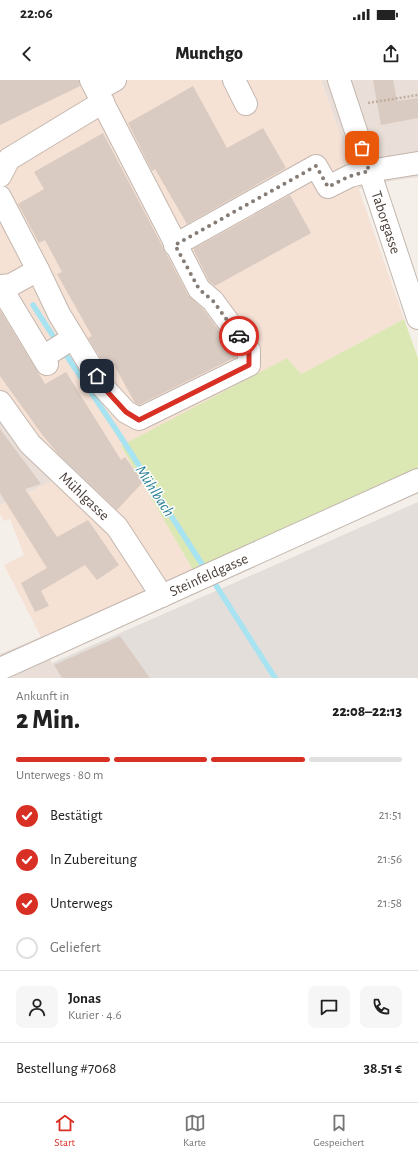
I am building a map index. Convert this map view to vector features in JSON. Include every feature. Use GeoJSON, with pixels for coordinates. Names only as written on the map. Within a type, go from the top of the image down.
{"type":"FeatureCollection","features":[{"type":"Feature","properties":{"kind":"street"},"geometry":{"type":"LineString","coordinates":[[234,80],[246,104]]}},
{"type":"Feature","properties":{"kind":"street","name":"Taborgasse"},"geometry":{"type":"LineString","coordinates":[[340,80],[418,318]]}},
{"type":"Feature","properties":{"kind":"street"},"geometry":{"type":"LineString","coordinates":[[0,176],[9,159],[102,88],[175,245],[199,289],[213,301],[249,350],[249,365],[139,420],[126,412],[104,388],[57,351],[15,281],[0,197]]}},
{"type":"Feature","properties":{"kind":"street"},"geometry":{"type":"LineString","coordinates":[[175,245],[316,166],[328,187],[350,176],[369,171],[418,163]]}},
{"type":"Feature","properties":{"kind":"street"},"geometry":{"type":"LineString","coordinates":[[15,281],[59,314],[57,351]]}},
{"type":"Feature","properties":{"kind":"street","name":"Mühlgasse"},"geometry":{"type":"LineString","coordinates":[[0,402],[30,444],[117,527],[162,596]]}},
{"type":"Feature","properties":{"kind":"street","name":"Steinfeldgasse"},"geometry":{"type":"LineString","coordinates":[[0,669],[418,480]]}},
{"type":"Feature","properties":{"kind":"path"},"geometry":{"type":"LineString","coordinates":[[348,107],[418,95]]}},
{"type":"Feature","properties":{"kind":"shaded area"},"geometry":{"type":"Polygon","coordinates":[[[0,80],[321,80],[404,319],[301,374],[121,446],[193,570],[41,637],[4,565],[24,555],[10,519],[4,521],[0,514],[0,505],[58,479],[0,400],[0,80]]]}},
{"type":"Feature","properties":{"kind":"shaded area"},"geometry":{"type":"Polygon","coordinates":[[[321,80],[418,80],[418,177],[391,181],[359,189],[321,80]]]}},
{"type":"Feature","properties":{"kind":"shaded area"},"geometry":{"type":"Polygon","coordinates":[[[0,400],[58,479],[0,505],[0,400]]]}},
{"type":"Feature","properties":{"kind":"shaded area"},"geometry":{"type":"Polygon","coordinates":[[[418,502],[418,678],[60,678],[52,663],[418,502]]]}},
{"type":"Feature","properties":{"kind":"shaded area"},"geometry":{"type":"Polygon","coordinates":[[[41,637],[60,678],[0,678],[0,654],[41,637]]]}},
{"type":"Feature","properties":{"kind":"green space"},"geometry":{"type":"Polygon","coordinates":[[[404,319],[418,358],[418,471],[193,570],[121,446],[287,358],[301,374],[404,319]]]}},
{"type":"Feature","properties":{"kind":"building"},"geometry":{"type":"Polygon","coordinates":[[[0,80],[79,80],[80,86],[0,125],[0,80]]]}},
{"type":"Feature","properties":{"kind":"building"},"geometry":{"type":"Polygon","coordinates":[[[373,80],[393,80],[397,101],[418,98],[418,118],[381,125],[373,80]]]}},
{"type":"Feature","properties":{"kind":"building"},"geometry":{"type":"Polygon","coordinates":[[[193,86],[227,148],[263,128],[286,168],[187,224],[155,169],[152,171],[128,123],[193,86]]]}},
{"type":"Feature","properties":{"kind":"building"},"geometry":{"type":"Polygon","coordinates":[[[103,133],[188,295],[204,310],[236,354],[236,357],[139,405],[135,403],[113,363],[106,367],[88,338],[92,336],[57,274],[62,272],[45,240],[39,243],[18,204],[44,189],[34,172],[103,133]]]}},
{"type":"Feature","properties":{"kind":"building"},"geometry":{"type":"Polygon","coordinates":[[[290,195],[311,233],[215,286],[209,281],[193,249],[290,195]]]}},
{"type":"Feature","properties":{"kind":"building"},"geometry":{"type":"Polygon","coordinates":[[[0,310],[45,384],[66,372],[121,460],[125,457],[143,482],[117,510],[58,454],[0,376],[0,310]]]}},
{"type":"Feature","properties":{"kind":"building"},"geometry":{"type":"Polygon","coordinates":[[[0,429],[41,484],[25,489],[57,537],[88,520],[119,565],[97,580],[85,565],[41,591],[49,606],[35,612],[21,583],[47,568],[0,493],[0,429]]]}},
{"type":"Feature","properties":{"kind":"building"},"geometry":{"type":"Polygon","coordinates":[[[120,636],[150,678],[62,678],[54,665],[120,636]]]}},
{"type":"Feature","properties":{"kind":"waterway","name":"Mühlbach"},"geometry":{"type":"LineString","coordinates":[[33,305],[57,342]]}},
{"type":"Feature","properties":{"kind":"waterway","name":"Mühlbach"},"geometry":{"type":"LineString","coordinates":[[62,349],[117,431],[207,572]]}},
{"type":"Feature","properties":{"kind":"waterway","name":"Mühlbach"},"geometry":{"type":"LineString","coordinates":[[212,579],[275,678]]}},
{"type":"Feature","properties":{"kind":"way so far"},"geometry":{"type":"LineString","coordinates":[[239,336],[213,301],[199,289],[175,245],[316,166],[328,187],[350,176],[369,171],[362,148]]}},
{"type":"Feature","properties":{"kind":"route"},"geometry":{"type":"LineString","coordinates":[[97,376],[104,388],[126,412],[139,420],[200,388],[249,365],[249,350],[239,336]]}}]}
